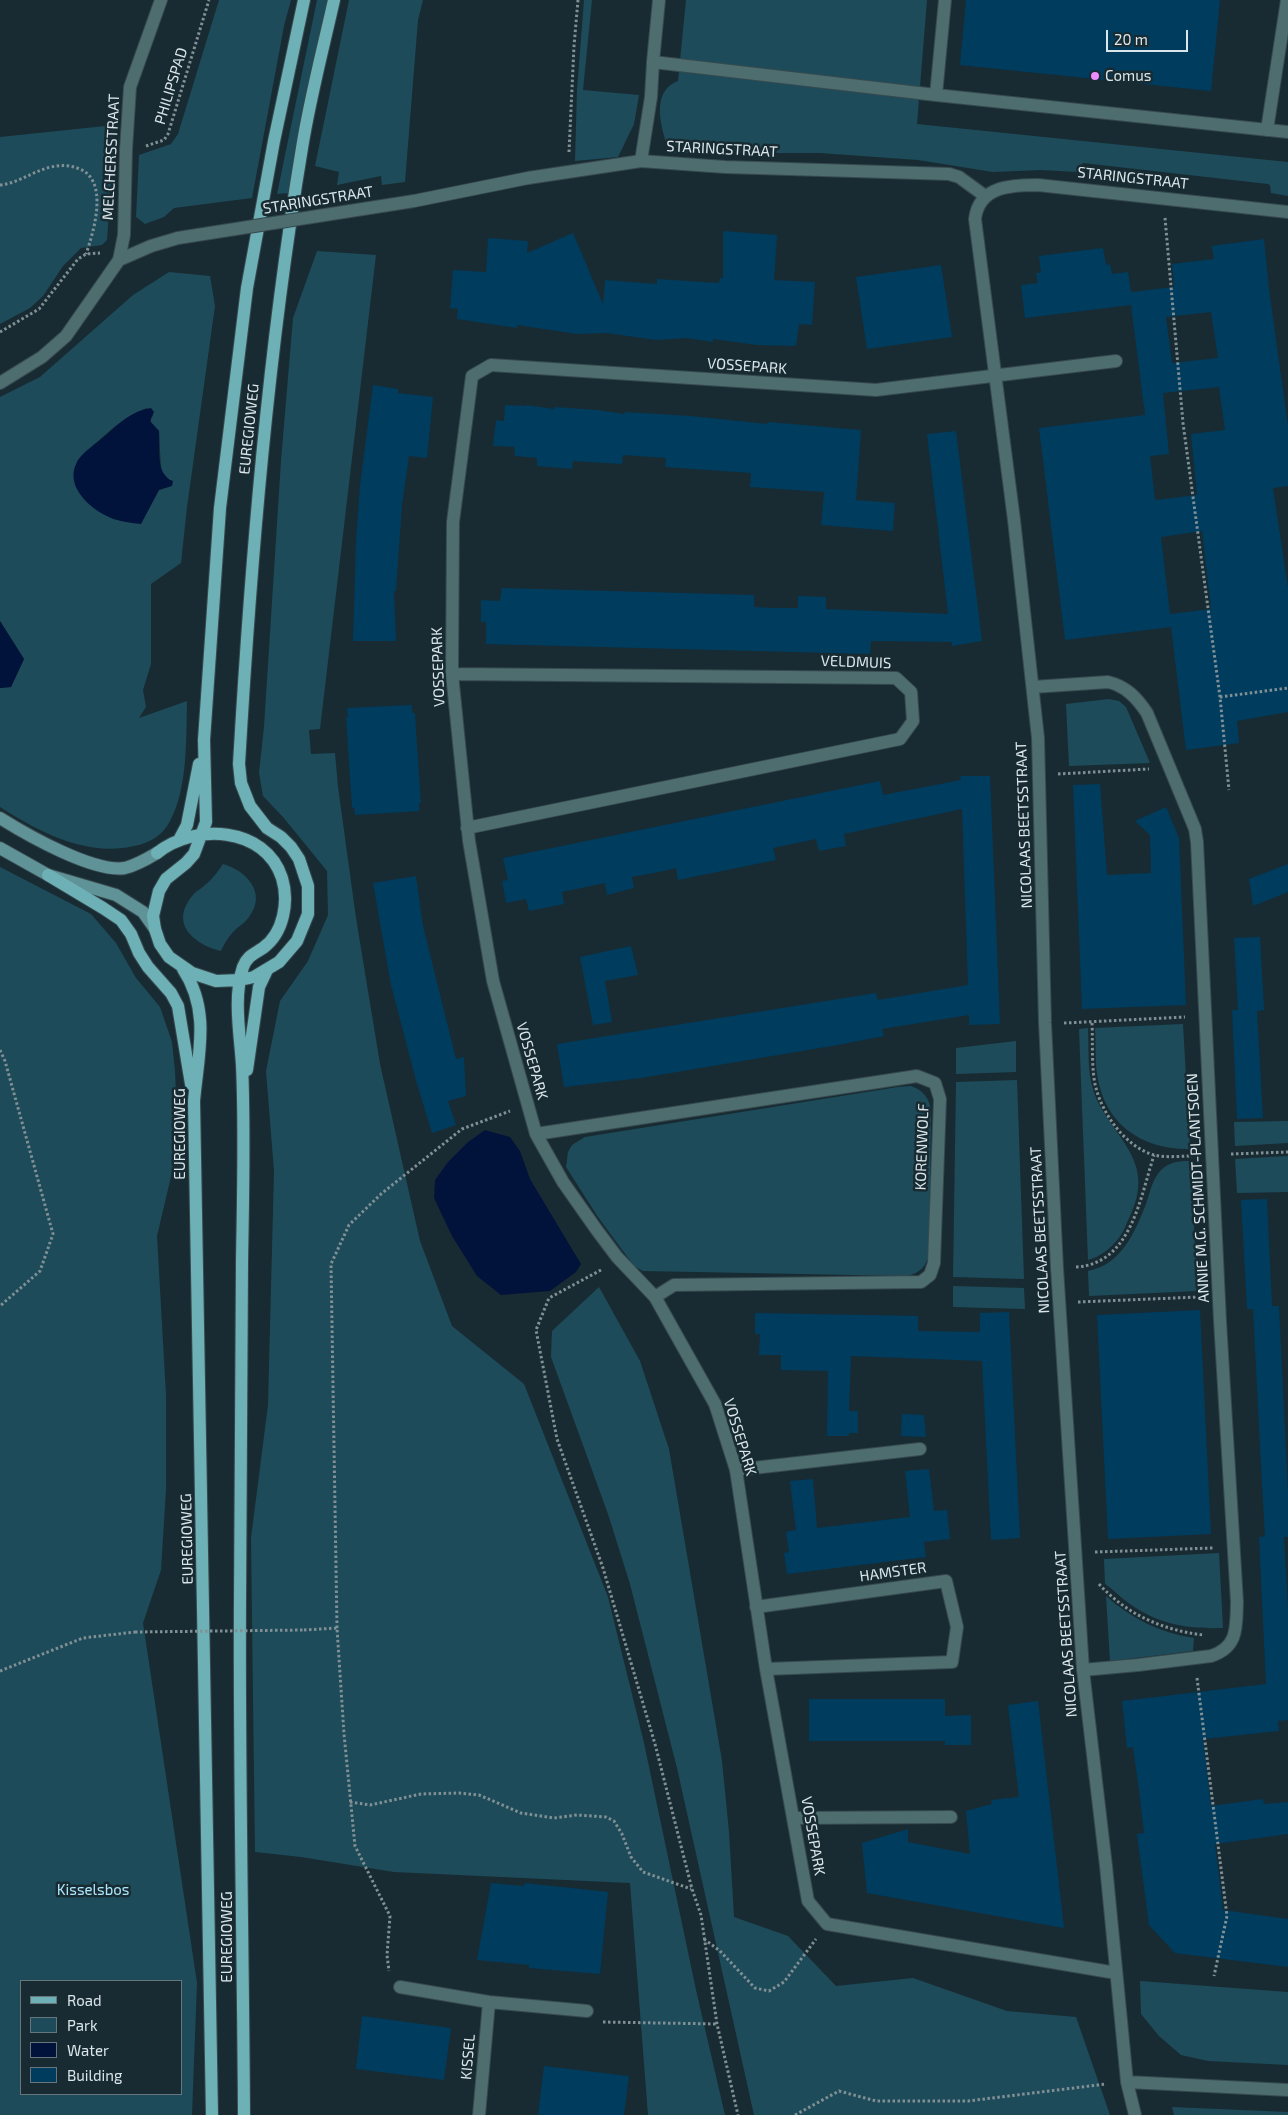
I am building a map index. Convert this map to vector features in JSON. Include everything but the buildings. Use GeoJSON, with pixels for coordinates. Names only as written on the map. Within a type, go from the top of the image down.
{"type":"FeatureCollection","features":[{"type":"Feature","properties":{"kind":"main road","name":"EUREGIOWEG"},"geometry":{"type":"LineString","coordinates":[[202,834],[206,822],[204,740],[220,508],[247,288],[274,141],[304,0]]}},
{"type":"Feature","properties":{"kind":"main road","name":"EUREGIOWEG"},"geometry":{"type":"LineString","coordinates":[[243,1100],[259,987],[268,970],[289,952],[304,928],[308,914],[309,900],[306,879],[299,859],[281,837],[267,828],[253,810],[241,783],[239,764],[250,591],[279,296],[302,145],[334,0]]}},
{"type":"Feature","properties":{"kind":"main road","name":"EUREGIOWEG"},"geometry":{"type":"LineString","coordinates":[[179,840],[187,825],[204,740]]}},
{"type":"Feature","properties":{"kind":"main road"},"geometry":{"type":"LineString","coordinates":[[202,834],[194,854],[166,879],[159,890],[155,903],[154,929],[160,944],[169,957],[182,967],[204,978],[240,980],[268,970]]}},
{"type":"Feature","properties":{"kind":"main road"},"geometry":{"type":"LineString","coordinates":[[157,853],[179,840],[202,834],[227,835],[251,842],[264,850],[274,862],[281,876],[285,891],[282,921],[275,935],[264,947],[250,955],[244,964],[240,980]]}},
{"type":"Feature","properties":{"kind":"main road"},"geometry":{"type":"LineString","coordinates":[[48,875],[120,920],[131,934],[139,953],[148,967],[171,993],[178,1006],[194,1102]]}},
{"type":"Feature","properties":{"kind":"main road","name":"EUREGIOWEG"},"geometry":{"type":"LineString","coordinates":[[182,967],[196,994],[202,1022],[194,1102],[212,2115]]}},
{"type":"Feature","properties":{"kind":"main road","name":"EUREGIOWEG"},"geometry":{"type":"LineString","coordinates":[[240,980],[238,991],[243,1100],[240,1605],[244,2115]]}},
{"type":"Feature","properties":{"kind":"street","name":"MELCHERSSTRAAT"},"geometry":{"type":"LineString","coordinates":[[0,384],[42,357],[66,336],[119,260],[124,235],[130,87],[161,0]]}},
{"type":"Feature","properties":{"kind":"street"},"geometry":{"type":"LineString","coordinates":[[641,161],[651,97],[659,0]]}},
{"type":"Feature","properties":{"kind":"street"},"geometry":{"type":"LineString","coordinates":[[936,95],[945,0]]}},
{"type":"Feature","properties":{"kind":"street"},"geometry":{"type":"LineString","coordinates":[[1267,130],[1287,0]]}},
{"type":"Feature","properties":{"kind":"street"},"geometry":{"type":"LineString","coordinates":[[653,62],[936,95],[1288,132]]}},
{"type":"Feature","properties":{"kind":"street","name":"STARINGSTRAAT"},"geometry":{"type":"LineString","coordinates":[[119,260],[151,246],[178,238],[414,201],[566,172],[641,161],[724,167],[949,174],[959,177],[985,196],[994,190],[1006,187],[1038,185],[1288,212]]}},
{"type":"Feature","properties":{"kind":"street","name":"NICOLAAS BEETSSTRAAT"},"geometry":{"type":"LineString","coordinates":[[985,196],[976,211],[976,219],[1038,738],[1046,1024],[1058,1268],[1083,1670],[1106,1866],[1127,2082],[1135,2115]]}},
{"type":"Feature","properties":{"kind":"street"},"geometry":{"type":"LineString","coordinates":[[996,376],[1116,360]]}},
{"type":"Feature","properties":{"kind":"street","name":"VOSSEPARK"},"geometry":{"type":"LineString","coordinates":[[827,1924],[808,1901],[766,1669],[736,1470],[716,1404],[655,1297],[617,1257],[563,1182],[536,1134],[493,981],[467,828],[452,674],[453,522],[472,376],[491,365],[876,390],[996,376]]}},
{"type":"Feature","properties":{"kind":"street","name":"VELDMUIS"},"geometry":{"type":"LineString","coordinates":[[452,674],[896,678],[911,692],[914,721],[900,739],[467,828]]}},
{"type":"Feature","properties":{"kind":"street","name":"ANNIE M.G. SCHMIDT-PLANTSOEN"},"geometry":{"type":"LineString","coordinates":[[1033,687],[1108,682],[1117,684],[1131,693],[1147,713],[1195,829],[1237,1602],[1234,1638]]}},
{"type":"Feature","properties":{"kind":"street"},"geometry":{"type":"LineString","coordinates":[[0,818],[52,847],[106,867],[124,868],[140,864],[157,853]]}},
{"type":"Feature","properties":{"kind":"street"},"geometry":{"type":"LineString","coordinates":[[0,848],[48,875],[116,895],[143,912],[154,929]]}},
{"type":"Feature","properties":{"kind":"street","name":"KORENWOLF"},"geometry":{"type":"LineString","coordinates":[[536,1134],[917,1076],[934,1083],[940,1099],[934,1263],[930,1275],[921,1282],[674,1285],[655,1297]]}},
{"type":"Feature","properties":{"kind":"street"},"geometry":{"type":"LineString","coordinates":[[736,1470],[920,1449]]}},
{"type":"Feature","properties":{"kind":"street","name":"HAMSTER"},"geometry":{"type":"LineString","coordinates":[[756,1607],[946,1581],[957,1627],[952,1662],[766,1669]]}},
{"type":"Feature","properties":{"kind":"street"},"geometry":{"type":"LineString","coordinates":[[1083,1670],[1194,1658],[1222,1652],[1229,1647],[1234,1638]]}},
{"type":"Feature","properties":{"kind":"street"},"geometry":{"type":"LineString","coordinates":[[793,1818],[951,1816]]}},
{"type":"Feature","properties":{"kind":"street"},"geometry":{"type":"LineString","coordinates":[[827,1924],[1116,1973]]}},
{"type":"Feature","properties":{"kind":"street"},"geometry":{"type":"LineString","coordinates":[[400,1987],[489,2002],[587,2010]]}},
{"type":"Feature","properties":{"kind":"street","name":"KISSEL"},"geometry":{"type":"LineString","coordinates":[[479,2115],[489,2002]]}},
{"type":"Feature","properties":{"kind":"street"},"geometry":{"type":"LineString","coordinates":[[1127,2082],[1288,2090]]}},
{"type":"Feature","properties":{"kind":"path","name":"PHILIPSPAD"},"geometry":{"type":"LineString","coordinates":[[126,150],[154,144],[164,140],[168,134],[209,0]]}},
{"type":"Feature","properties":{"kind":"path"},"geometry":{"type":"LineString","coordinates":[[566,172],[571,134],[574,46],[578,0]]}},
{"type":"Feature","properties":{"kind":"path"},"geometry":{"type":"LineString","coordinates":[[0,185],[13,184],[49,167],[71,166],[91,174],[96,188],[96,214],[93,233],[86,254],[72,266],[39,309],[0,332]]}},
{"type":"Feature","properties":{"kind":"path"},"geometry":{"type":"LineString","coordinates":[[1163,198],[1183,423],[1220,697],[1229,790]]}},
{"type":"Feature","properties":{"kind":"path"},"geometry":{"type":"LineString","coordinates":[[1220,697],[1288,688]]}},
{"type":"Feature","properties":{"kind":"path"},"geometry":{"type":"LineString","coordinates":[[1039,774],[1170,768]]}},
{"type":"Feature","properties":{"kind":"path"},"geometry":{"type":"LineString","coordinates":[[1046,1024],[1206,1016]]}},
{"type":"Feature","properties":{"kind":"path"},"geometry":{"type":"LineString","coordinates":[[1092,1023],[1095,1087],[1103,1107],[1117,1129],[1140,1149],[1154,1155],[1173,1156],[1288,1152]]}},
{"type":"Feature","properties":{"kind":"path"},"geometry":{"type":"LineString","coordinates":[[0,1050],[5,1061],[53,1234],[40,1271],[0,1306]]}},
{"type":"Feature","properties":{"kind":"path"},"geometry":{"type":"LineString","coordinates":[[400,1987],[390,1975],[387,1955],[390,1916],[355,1846],[350,1802],[337,1628],[331,1264],[349,1225],[382,1194],[462,1129],[511,1111],[529,1107]]}},
{"type":"Feature","properties":{"kind":"path"},"geometry":{"type":"LineString","coordinates":[[1058,1268],[1089,1266],[1104,1260],[1116,1250],[1133,1220],[1154,1155]]}},
{"type":"Feature","properties":{"kind":"path"},"geometry":{"type":"LineString","coordinates":[[617,1257],[603,1268],[550,1298],[536,1330],[557,1439],[603,1568],[655,1744],[692,1889],[701,1915],[717,2024],[738,2115]]}},
{"type":"Feature","properties":{"kind":"path"},"geometry":{"type":"LineString","coordinates":[[1060,1302],[1219,1296]]}},
{"type":"Feature","properties":{"kind":"path"},"geometry":{"type":"LineString","coordinates":[[1076,1556],[1234,1548]]}},
{"type":"Feature","properties":{"kind":"path"},"geometry":{"type":"LineString","coordinates":[[1076,1556],[1104,1590],[1141,1617],[1163,1627],[1182,1632],[1234,1638]]}},
{"type":"Feature","properties":{"kind":"path"},"geometry":{"type":"LineString","coordinates":[[0,1671],[83,1638],[135,1632],[337,1628]]}},
{"type":"Feature","properties":{"kind":"path"},"geometry":{"type":"LineString","coordinates":[[1194,1658],[1227,1916],[1214,1976]]}},
{"type":"Feature","properties":{"kind":"path"},"geometry":{"type":"LineString","coordinates":[[350,1802],[370,1806],[421,1794],[459,1793],[478,1795],[521,1813],[554,1818],[577,1815],[606,1817],[614,1821],[622,1834],[631,1857],[643,1872],[692,1889]]}},
{"type":"Feature","properties":{"kind":"path"},"geometry":{"type":"LineString","coordinates":[[704,1939],[720,1951],[755,1988],[769,1991],[784,1982],[827,1924]]}},
{"type":"Feature","properties":{"kind":"path"},"geometry":{"type":"LineString","coordinates":[[587,2010],[599,2022],[717,2024]]}},
{"type":"Feature","properties":{"kind":"path"},"geometry":{"type":"LineString","coordinates":[[795,2115],[839,2091],[876,2102],[968,2101],[1127,2082]]}},
{"type":"Feature","properties":{"kind":"green space"},"geometry":{"type":"Polygon","coordinates":[[[219,0],[291,0],[284,26],[252,198],[174,208],[164,217],[145,224],[136,217],[139,155],[171,144],[178,134],[219,0]]]}},
{"type":"Feature","properties":{"kind":"green space"},"geometry":{"type":"Polygon","coordinates":[[[317,0],[329,0],[289,193],[277,194],[317,0]]]}},
{"type":"Feature","properties":{"kind":"green space"},"geometry":{"type":"Polygon","coordinates":[[[349,0],[423,0],[418,20],[405,182],[382,185],[381,176],[337,185],[339,172],[315,166],[349,0]]]}},
{"type":"Feature","properties":{"kind":"green space"},"geometry":{"type":"Polygon","coordinates":[[[584,0],[592,0],[583,90],[639,95],[634,124],[618,157],[575,161],[577,90],[584,0]]]}},
{"type":"Feature","properties":{"kind":"green space"},"geometry":{"type":"Polygon","coordinates":[[[686,0],[927,0],[917,124],[1288,162],[1288,196],[1271,193],[1270,185],[1268,184],[1083,163],[1077,172],[1041,170],[993,172],[918,160],[820,153],[670,153],[661,123],[661,103],[663,94],[669,86],[678,81],[686,0]]]}},
{"type":"Feature","properties":{"kind":"green space"},"geometry":{"type":"Polygon","coordinates":[[[115,125],[107,240],[102,245],[81,248],[63,266],[43,296],[30,308],[0,324],[0,137],[115,125]]]}},
{"type":"Feature","properties":{"kind":"green space"},"geometry":{"type":"Polygon","coordinates":[[[317,251],[376,255],[320,729],[309,730],[311,754],[335,753],[356,918],[380,1064],[420,1241],[452,1326],[524,1384],[608,1597],[644,1743],[696,1990],[725,2115],[648,2115],[630,1883],[394,1872],[301,1857],[255,1852],[251,1538],[268,1405],[274,1171],[266,1071],[280,1001],[308,961],[328,915],[327,871],[283,817],[263,796],[259,773],[264,727],[281,461],[293,318],[317,251]]]}},
{"type":"Feature","properties":{"kind":"green space"},"geometry":{"type":"Polygon","coordinates":[[[169,272],[210,276],[215,306],[181,563],[151,584],[151,664],[143,690],[146,707],[139,718],[187,701],[183,778],[176,808],[164,830],[155,838],[145,843],[116,849],[98,848],[64,840],[31,825],[0,807],[0,688],[11,687],[24,659],[0,621],[0,397],[40,377],[133,295],[169,272]],[[147,408],[127,418],[109,431],[77,461],[113,519],[141,523],[159,490],[169,486],[168,479],[161,470],[159,431],[151,423],[153,415],[147,408]]]}},
{"type":"Feature","properties":{"kind":"green space"},"geometry":{"type":"Polygon","coordinates":[[[1109,699],[1119,701],[1126,707],[1150,763],[1069,766],[1066,704],[1109,699]]]}},
{"type":"Feature","properties":{"kind":"green space"},"geometry":{"type":"Polygon","coordinates":[[[223,864],[232,867],[247,878],[252,884],[256,900],[249,917],[230,935],[221,951],[211,948],[194,938],[184,923],[183,915],[186,905],[193,895],[210,881],[223,864]]]}},
{"type":"Feature","properties":{"kind":"green space","name":"Kisselsbos"},"geometry":{"type":"Polygon","coordinates":[[[0,867],[91,914],[116,943],[136,978],[160,1007],[172,1042],[178,1147],[157,1236],[166,1395],[166,1489],[161,1570],[143,1623],[197,1983],[192,2115],[0,2115],[0,867]]]}},
{"type":"Feature","properties":{"kind":"green space"},"geometry":{"type":"Polygon","coordinates":[[[1183,1024],[1190,1149],[1156,1145],[1128,1131],[1108,1107],[1101,1092],[1096,1063],[1095,1028],[1183,1024]]]}},
{"type":"Feature","properties":{"kind":"green space"},"geometry":{"type":"Polygon","coordinates":[[[1088,1028],[1089,1067],[1093,1089],[1105,1114],[1129,1150],[1138,1175],[1138,1189],[1134,1207],[1120,1237],[1100,1255],[1088,1260],[1079,1029],[1088,1028]]]}},
{"type":"Feature","properties":{"kind":"green space"},"geometry":{"type":"Polygon","coordinates":[[[1016,1041],[1016,1072],[956,1074],[956,1048],[1016,1041]]]}},
{"type":"Feature","properties":{"kind":"green space"},"geometry":{"type":"Polygon","coordinates":[[[1017,1080],[1024,1279],[953,1277],[956,1082],[1017,1080]]]}},
{"type":"Feature","properties":{"kind":"green space"},"geometry":{"type":"Polygon","coordinates":[[[911,1086],[925,1095],[931,1110],[929,1253],[927,1262],[922,1268],[916,1273],[907,1276],[643,1271],[634,1266],[598,1217],[566,1167],[568,1152],[572,1145],[585,1137],[911,1086]]]}},
{"type":"Feature","properties":{"kind":"green space"},"geometry":{"type":"Polygon","coordinates":[[[1288,1121],[1288,1143],[1235,1146],[1234,1122],[1288,1121]]]}},
{"type":"Feature","properties":{"kind":"green space"},"geometry":{"type":"Polygon","coordinates":[[[1288,1156],[1288,1192],[1237,1193],[1235,1159],[1288,1156]]]}},
{"type":"Feature","properties":{"kind":"green space"},"geometry":{"type":"Polygon","coordinates":[[[1191,1161],[1197,1291],[1089,1296],[1088,1271],[1100,1268],[1109,1262],[1125,1246],[1132,1236],[1153,1182],[1159,1172],[1173,1163],[1191,1161]]]}},
{"type":"Feature","properties":{"kind":"green space"},"geometry":{"type":"Polygon","coordinates":[[[953,1286],[1024,1288],[1025,1309],[953,1307],[953,1286]]]}},
{"type":"Feature","properties":{"kind":"green space"},"geometry":{"type":"Polygon","coordinates":[[[599,1287],[640,1361],[669,1449],[722,1761],[729,1832],[734,1917],[788,1936],[836,1986],[913,1978],[1007,2011],[1076,2017],[1110,2115],[754,2115],[677,1768],[630,1584],[608,1514],[551,1357],[552,1331],[599,1287]]]}},
{"type":"Feature","properties":{"kind":"green space"},"geometry":{"type":"Polygon","coordinates":[[[1219,1553],[1223,1628],[1198,1628],[1152,1617],[1127,1602],[1105,1584],[1104,1559],[1219,1553]]]}},
{"type":"Feature","properties":{"kind":"green space"},"geometry":{"type":"Polygon","coordinates":[[[1106,1596],[1126,1612],[1147,1624],[1170,1633],[1194,1638],[1193,1651],[1110,1661],[1106,1596]]]}},
{"type":"Feature","properties":{"kind":"green space"},"geometry":{"type":"Polygon","coordinates":[[[1140,1981],[1288,1992],[1288,2065],[1208,2061],[1181,2055],[1159,2036],[1141,2014],[1140,1981]]]}},
{"type":"Feature","properties":{"kind":"green space"},"geometry":{"type":"Polygon","coordinates":[[[1172,2107],[1288,2112],[1288,2115],[1174,2115],[1172,2107]]]}},
{"type":"Feature","properties":{"kind":"water"},"geometry":{"type":"Polygon","coordinates":[[[151,408],[154,412],[150,421],[159,431],[161,467],[167,478],[173,481],[172,486],[159,490],[141,524],[124,522],[97,511],[82,497],[74,480],[74,471],[82,455],[121,422],[138,412],[151,408]]]}},
{"type":"Feature","properties":{"kind":"water"},"geometry":{"type":"Polygon","coordinates":[[[0,621],[24,659],[11,687],[0,688],[0,621]]]}},
{"type":"Feature","properties":{"kind":"water"},"geometry":{"type":"Polygon","coordinates":[[[485,1130],[510,1137],[520,1151],[530,1179],[581,1264],[576,1272],[550,1291],[501,1295],[477,1276],[452,1236],[434,1198],[435,1180],[448,1162],[468,1142],[485,1130]]]}},
{"type":"Feature","properties":{"kind":"place","name":"Comus"},"geometry":{"type":"Point","coordinates":[1095,76]}}]}
